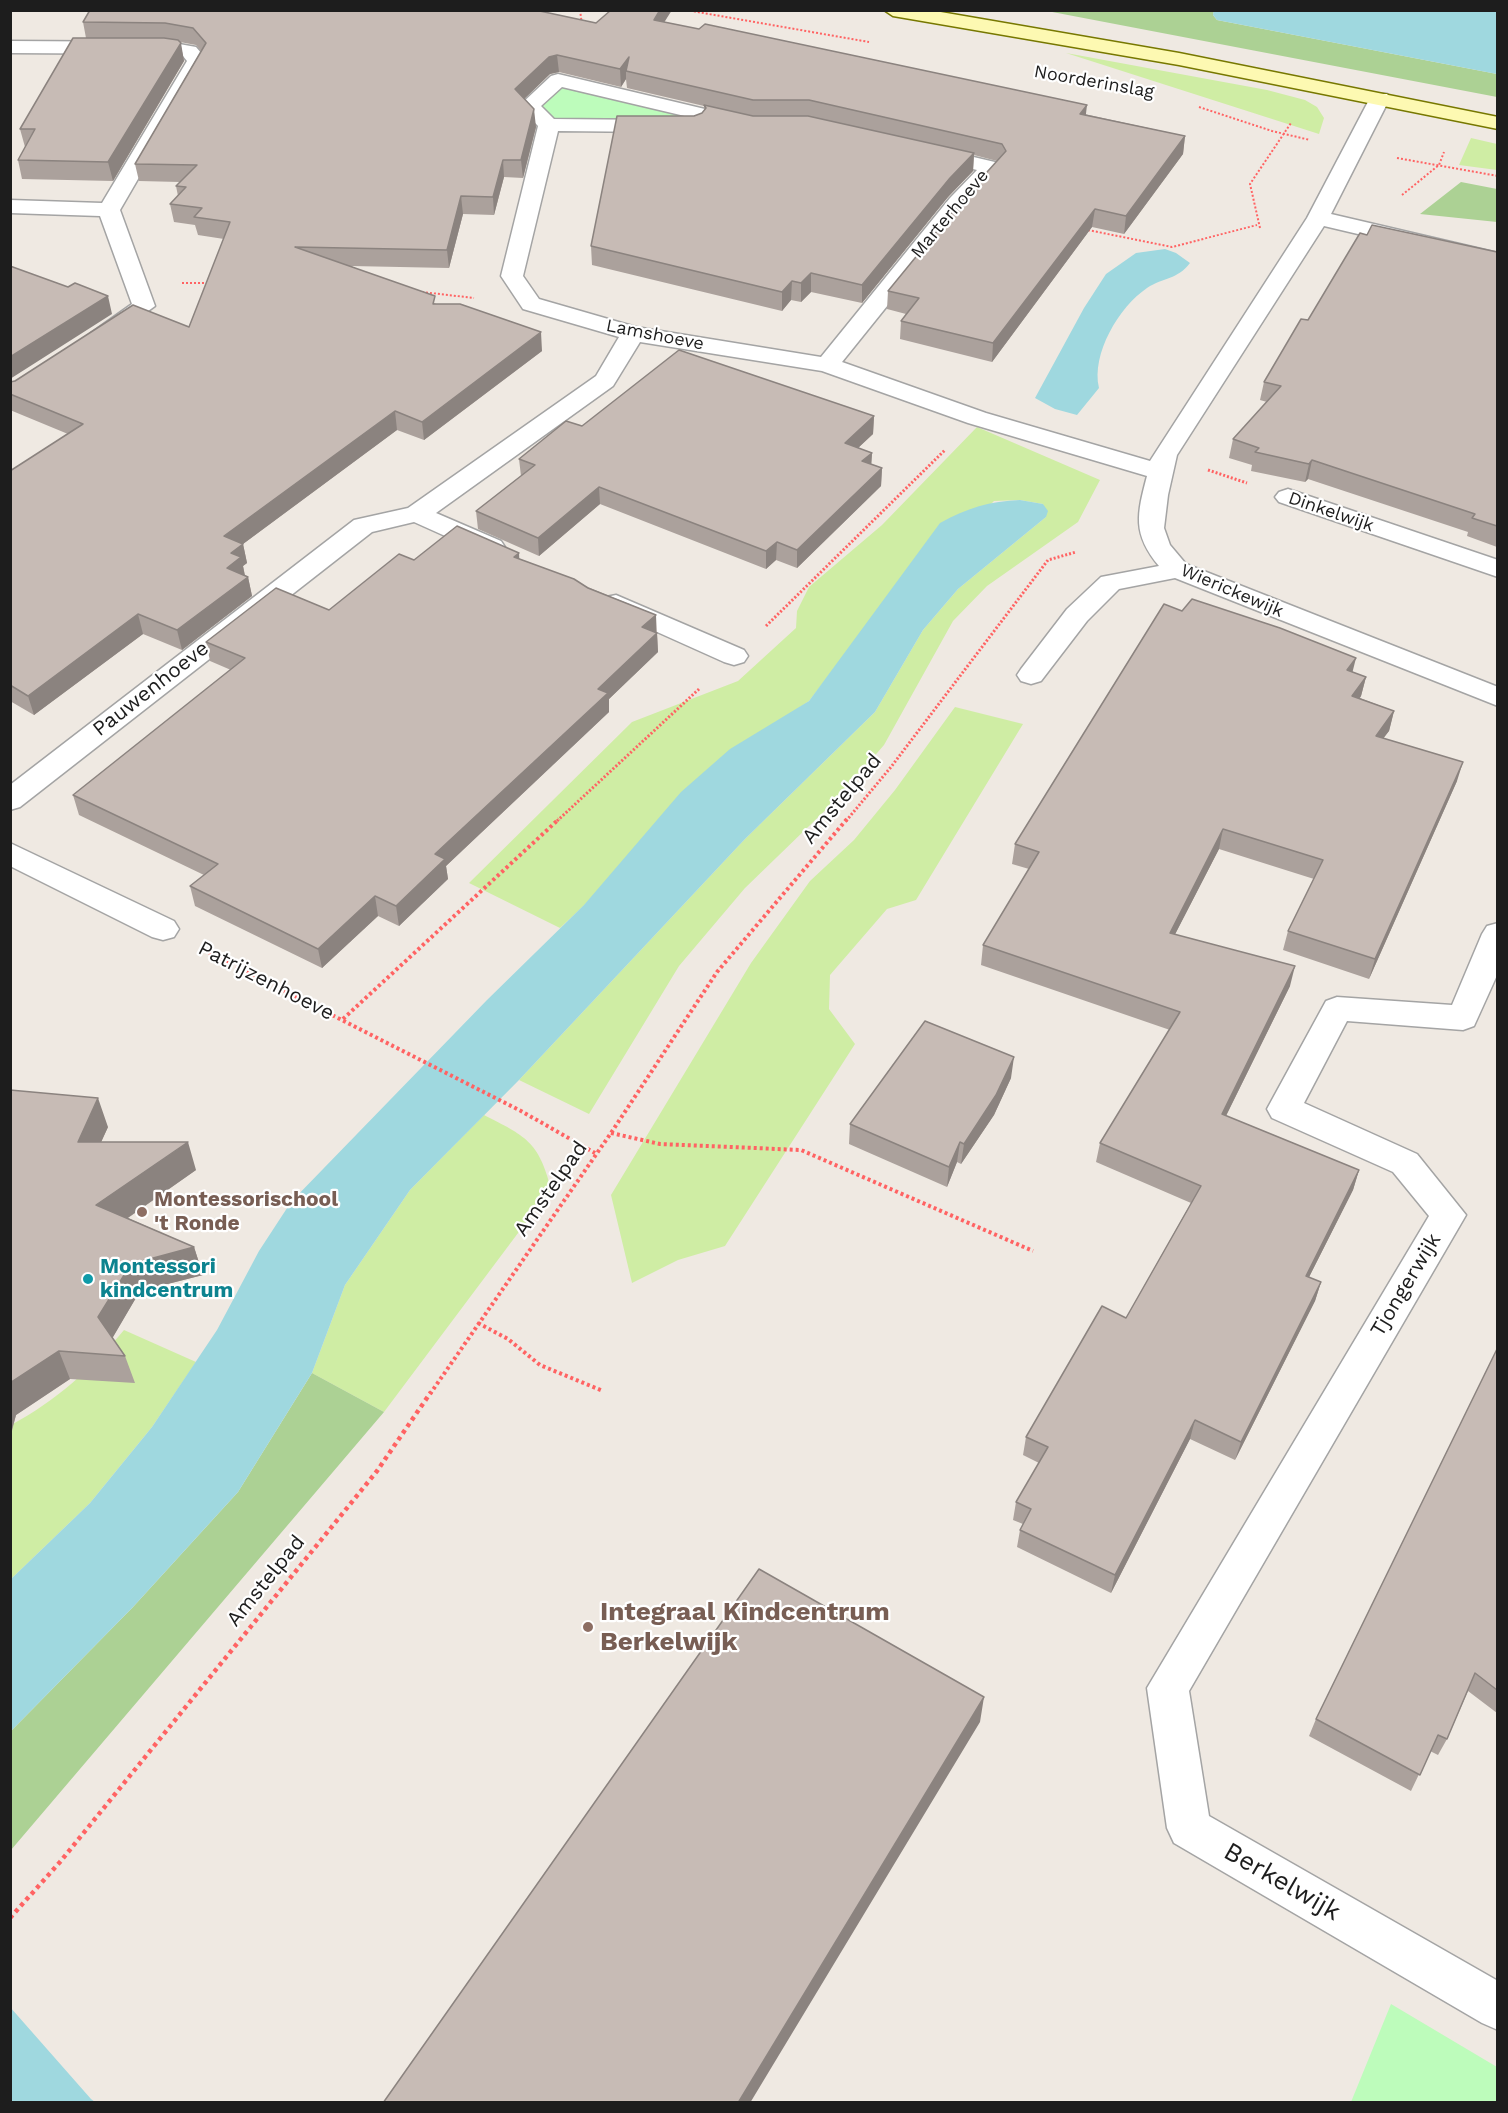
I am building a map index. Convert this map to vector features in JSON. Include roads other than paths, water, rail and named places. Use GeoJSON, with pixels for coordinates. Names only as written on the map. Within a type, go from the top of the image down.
{"type":"FeatureCollection","features":[{"type":"Feature","properties":{"kind":"main road","name":"Noorderinslag"},"geometry":{"type":"LineString","coordinates":[[893,10],[1179,59],[1497,123]]}},
{"type":"Feature","properties":{"kind":"street"},"geometry":{"type":"LineString","coordinates":[[10,47],[168,48],[189,51],[197,60],[109,210]]}},
{"type":"Feature","properties":{"kind":"street"},"geometry":{"type":"LineString","coordinates":[[558,80],[759,126],[549,125],[529,106],[558,80]]}},
{"type":"Feature","properties":{"kind":"street"},"geometry":{"type":"LineString","coordinates":[[1162,464],[1318,218],[1380,98]]}},
{"type":"Feature","properties":{"kind":"street","name":"Lamshoeve"},"geometry":{"type":"LineString","coordinates":[[549,125],[512,276],[531,304],[633,334],[827,365],[977,418],[1162,464]]}},
{"type":"Feature","properties":{"kind":"street","name":"Marterhoeve"},"geometry":{"type":"LineString","coordinates":[[827,365],[958,203],[992,167],[912,149]]}},
{"type":"Feature","properties":{"kind":"street"},"geometry":{"type":"LineString","coordinates":[[10,206],[109,210]]}},
{"type":"Feature","properties":{"kind":"street"},"geometry":{"type":"LineString","coordinates":[[87,344],[140,295],[109,210]]}},
{"type":"Feature","properties":{"kind":"street"},"geometry":{"type":"LineString","coordinates":[[1318,218],[1497,260]]}},
{"type":"Feature","properties":{"kind":"street","name":"Pauwenhoeve"},"geometry":{"type":"LineString","coordinates":[[10,800],[363,526],[417,514],[604,381],[633,334]]}},
{"type":"Feature","properties":{"kind":"street","name":"Wierickewijk"},"geometry":{"type":"LineString","coordinates":[[1162,464],[1151,532],[1160,551],[1177,570],[1497,697]]}},
{"type":"Feature","properties":{"kind":"street","name":"Dinkelwijk"},"geometry":{"type":"LineString","coordinates":[[1288,497],[1497,569]]}},
{"type":"Feature","properties":{"kind":"street"},"geometry":{"type":"LineString","coordinates":[[417,514],[516,558]]}},
{"type":"Feature","properties":{"kind":"street"},"geometry":{"type":"LineString","coordinates":[[1031,675],[1077,615],[1110,583],[1177,570]]}},
{"type":"Feature","properties":{"kind":"street"},"geometry":{"type":"LineString","coordinates":[[592,592],[734,656]]}},
{"type":"Feature","properties":{"kind":"street"},"geometry":{"type":"LineString","coordinates":[[10,853],[164,930]]}},
{"type":"Feature","properties":{"kind":"street","name":"Tjongerwijk"},"geometry":{"type":"LineString","coordinates":[[1168,1688],[1448,1215],[1405,1163],[1284,1109],[1337,1009],[1463,1018],[1497,934]]}},
{"type":"Feature","properties":{"kind":"street","name":"Berkelwijk"},"geometry":{"type":"LineString","coordinates":[[1168,1688],[1189,1828],[1497,2007]]}},
{"type":"Feature","properties":{"kind":"water"},"geometry":{"type":"Polygon","coordinates":[[[1214,10],[1497,11],[1497,74],[1217,20],[1213,15],[1214,10]]]}},
{"type":"Feature","properties":{"kind":"water"},"geometry":{"type":"Polygon","coordinates":[[[1165,249],[1176,253],[1190,263],[1180,273],[1147,288],[1117,319],[1103,346],[1099,361],[1099,388],[1077,415],[1055,409],[1035,398],[1084,308],[1106,274],[1136,253],[1165,249]]]}},
{"type":"Feature","properties":{"kind":"water"},"geometry":{"type":"Polygon","coordinates":[[[1020,500],[1043,504],[1048,511],[1046,517],[958,589],[923,630],[875,712],[745,839],[519,1080],[410,1190],[345,1285],[312,1373],[238,1492],[133,1607],[11,1731],[11,1579],[90,1503],[152,1427],[217,1330],[259,1251],[291,1202],[487,1000],[584,905],[681,792],[730,749],[809,701],[940,523],[979,506],[1020,500]]]}},
{"type":"Feature","properties":{"kind":"water"},"geometry":{"type":"Polygon","coordinates":[[[10,2007],[91,2099],[95,2102],[11,2102],[10,2007]]]}},
{"type":"Feature","properties":{"kind":"place","name":"Montessorischool 't Ronde"},"geometry":{"type":"Point","coordinates":[142,1212]}},
{"type":"Feature","properties":{"kind":"place","name":"Montessori kindcentrum"},"geometry":{"type":"Point","coordinates":[88,1279]}},
{"type":"Feature","properties":{"kind":"place","name":"Integraal Kindcentrum Berkelwijk"},"geometry":{"type":"Point","coordinates":[588,1627]}}]}
